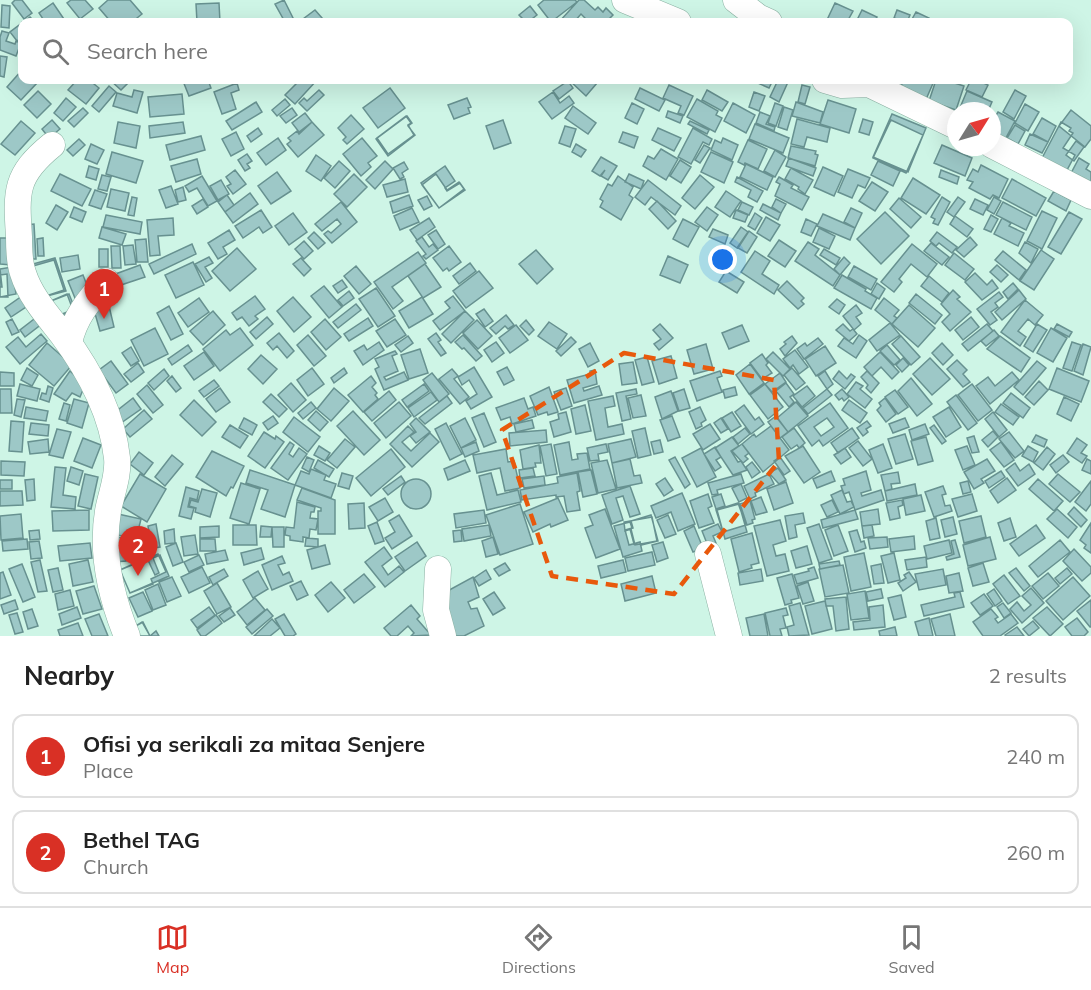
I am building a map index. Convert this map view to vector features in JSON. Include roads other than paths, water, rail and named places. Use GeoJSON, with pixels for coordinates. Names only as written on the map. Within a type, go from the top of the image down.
{"type":"FeatureCollection","features":[{"type":"Feature","properties":{"kind":"street"},"geometry":{"type":"LineString","coordinates":[[625,0],[668,18]]}},
{"type":"Feature","properties":{"kind":"street"},"geometry":{"type":"LineString","coordinates":[[736,0],[760,18]]}},
{"type":"Feature","properties":{"kind":"street"},"geometry":{"type":"LineString","coordinates":[[871,84],[947,122]]}},
{"type":"Feature","properties":{"kind":"street"},"geometry":{"type":"LineString","coordinates":[[52,145],[36,158],[20,182],[17,197],[23,273],[36,300],[82,362],[102,400],[118,459],[116,480],[108,511],[107,563],[112,592],[127,636]]}},
{"type":"Feature","properties":{"kind":"street"},"geometry":{"type":"LineString","coordinates":[[1001,150],[1091,196]]}},
{"type":"Feature","properties":{"kind":"street"},"geometry":{"type":"LineString","coordinates":[[69,343],[72,328],[91,298],[106,281]]}},
{"type":"Feature","properties":{"kind":"street"},"geometry":{"type":"LineString","coordinates":[[708,554],[729,636]]}},
{"type":"Feature","properties":{"kind":"street"},"geometry":{"type":"LineString","coordinates":[[438,569],[436,610],[443,636]]}},
{"type":"Feature","properties":{"kind":"place","name":"Ofisi ya serikali za mitaa Senjere"},"geometry":{"type":"Point","coordinates":[104,319]}},
{"type":"Feature","properties":{"kind":"place","name":"Bethel TAG"},"geometry":{"type":"Point","coordinates":[138,576]}}]}
